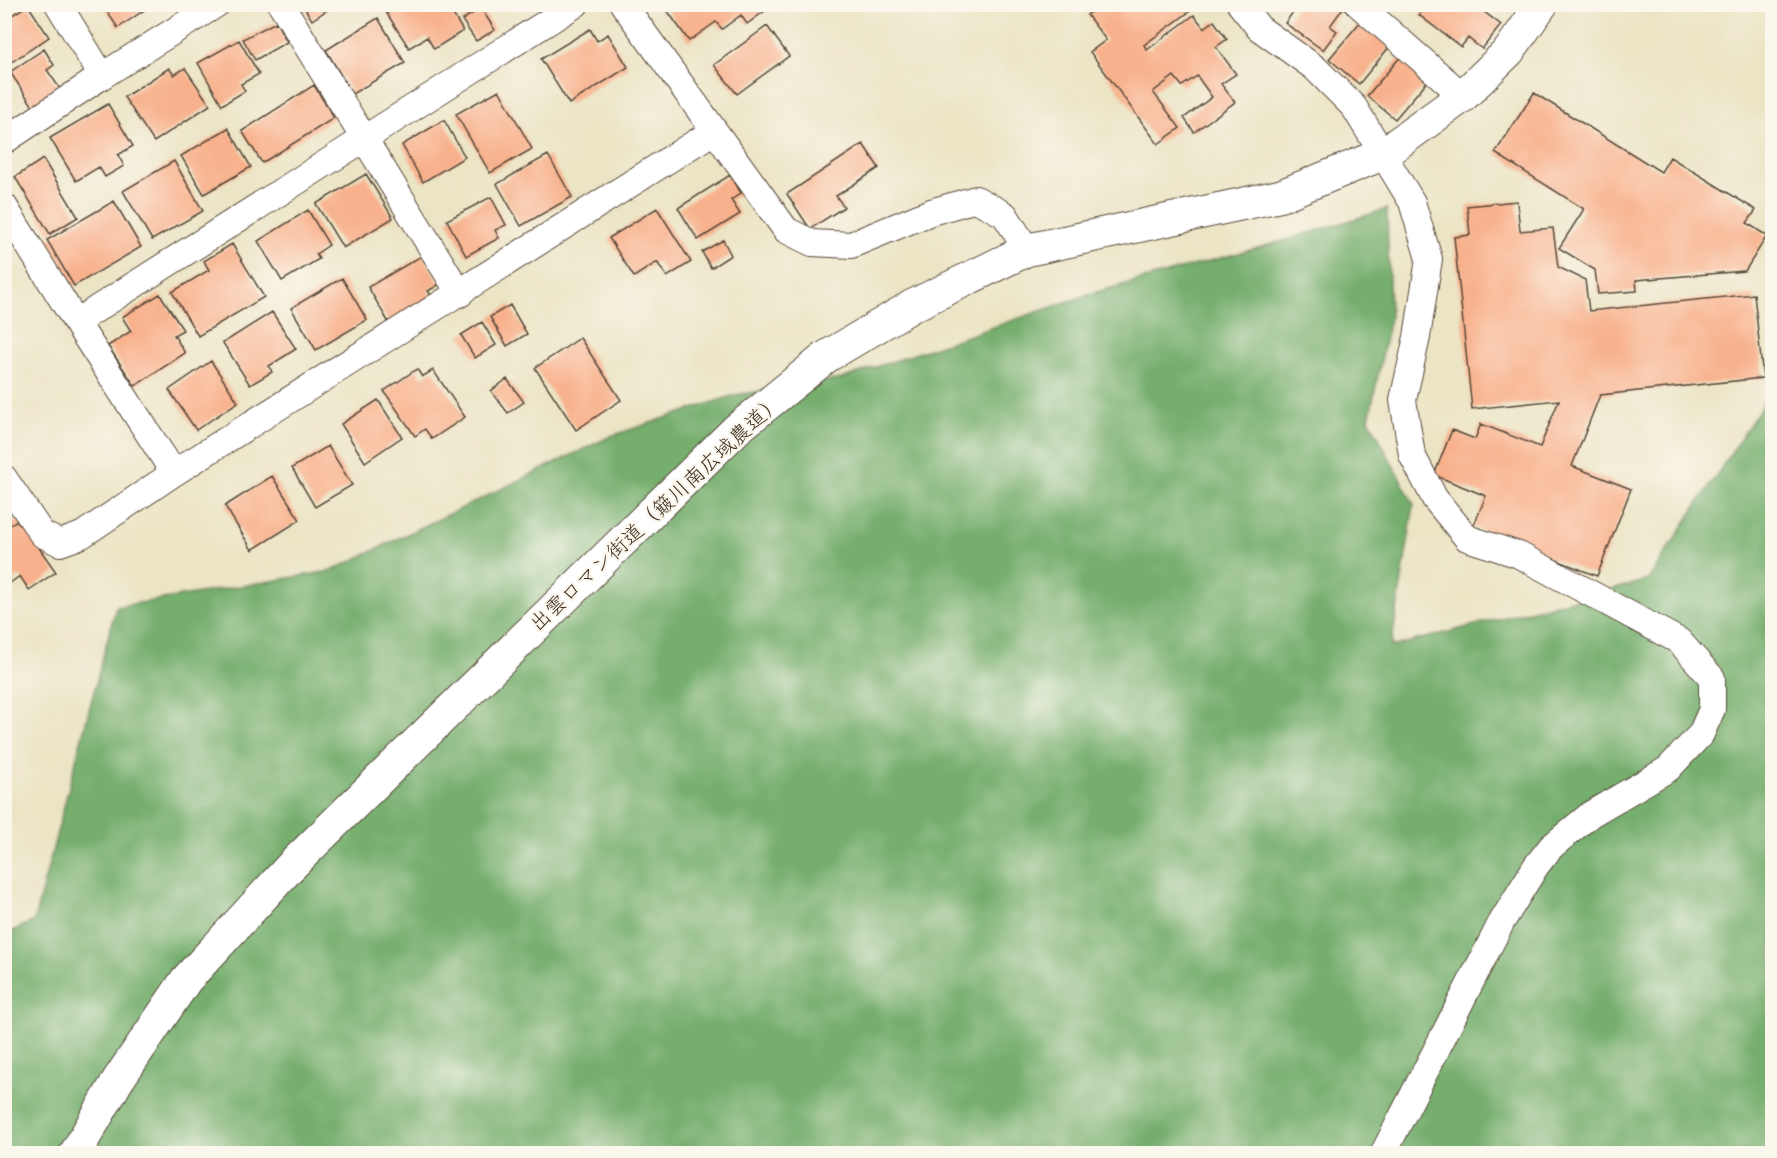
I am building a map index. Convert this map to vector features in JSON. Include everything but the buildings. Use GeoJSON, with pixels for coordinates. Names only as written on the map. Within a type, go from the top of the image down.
{"type":"FeatureCollection","features":[{"type":"Feature","properties":{"kind":"street"},"geometry":{"type":"LineString","coordinates":[[58,4],[102,76]]}},
{"type":"Feature","properties":{"kind":"street"},"geometry":{"type":"LineString","coordinates":[[4,141],[217,4]]}},
{"type":"Feature","properties":{"kind":"street"},"geometry":{"type":"LineString","coordinates":[[281,4],[460,294]]}},
{"type":"Feature","properties":{"kind":"street"},"geometry":{"type":"LineString","coordinates":[[76,322],[576,4]]}},
{"type":"Feature","properties":{"kind":"street"},"geometry":{"type":"LineString","coordinates":[[623,4],[786,231],[812,243],[851,245],[931,212],[976,199],[1005,215],[1027,250]]}},
{"type":"Feature","properties":{"kind":"street"},"geometry":{"type":"LineString","coordinates":[[1240,4],[1259,28],[1315,68],[1354,107],[1412,202],[1430,259],[1417,337],[1403,400],[1412,455],[1436,500],[1467,538],[1519,555],[1679,641],[1712,678],[1712,709],[1701,734],[1693,743],[1668,769],[1591,814],[1551,847],[1536,866],[1501,923],[1383,1154]]}},
{"type":"Feature","properties":{"kind":"street"},"geometry":{"type":"LineString","coordinates":[[1358,4],[1463,96]]}},
{"type":"Feature","properties":{"kind":"street","name":"出雲ロマン街道（簸川南広域農道）"},"geometry":{"type":"LineString","coordinates":[[75,1154],[118,1080],[186,980],[284,873],[737,429],[826,357],[912,306],[1027,250],[1280,196],[1383,154],[1463,96],[1509,51],[1542,4]]}},
{"type":"Feature","properties":{"kind":"street"},"geometry":{"type":"LineString","coordinates":[[4,478],[42,534],[60,543],[82,535],[174,473],[460,294],[714,131]]}},
{"type":"Feature","properties":{"kind":"street"},"geometry":{"type":"LineString","coordinates":[[4,206],[174,473]]}},
{"type":"Feature","properties":{"kind":"green space"},"geometry":{"type":"Polygon","coordinates":[[[1387,209],[1390,318],[1369,419],[1414,505],[1391,647],[1648,580],[1772,390],[1772,1153],[5,1153],[4,935],[34,921],[116,607],[331,571],[611,436],[735,395],[841,379],[1093,293],[1283,241],[1387,209]]]}}]}
